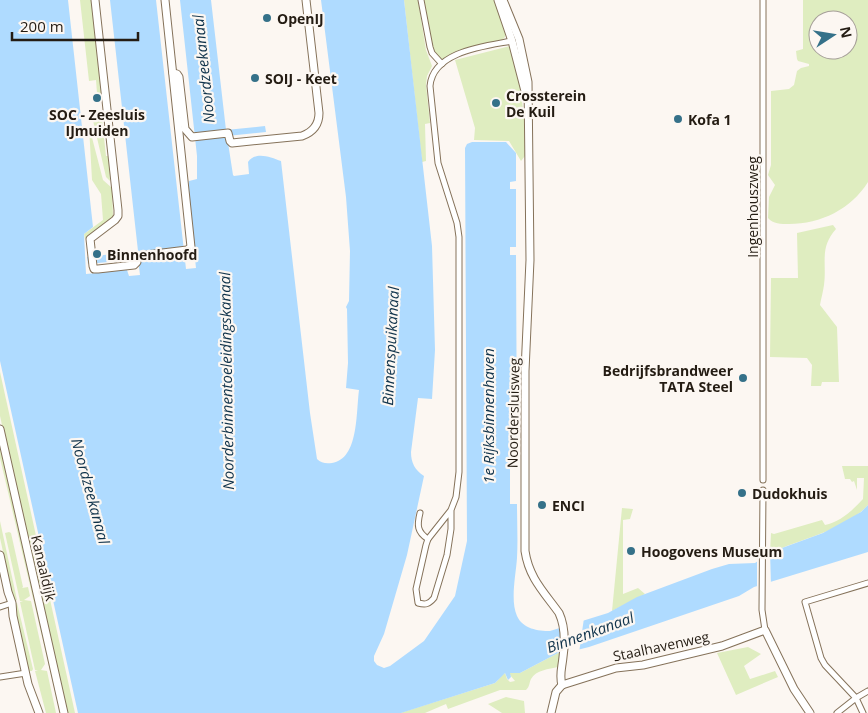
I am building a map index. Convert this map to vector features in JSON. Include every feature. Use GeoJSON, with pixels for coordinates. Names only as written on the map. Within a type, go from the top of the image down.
{"type":"FeatureCollection","features":[{"type":"Feature","properties":{"kind":"street"},"geometry":{"type":"LineString","coordinates":[[95,0],[118,210],[115,220],[94,235],[90,242],[94,269],[132,266],[136,264],[138,256],[190,249],[191,239],[165,0]]}},
{"type":"Feature","properties":{"kind":"street"},"geometry":{"type":"LineString","coordinates":[[173,73],[179,77],[184,129],[194,137],[228,133],[232,143],[302,136],[314,130],[318,120],[318,106],[306,0]]}},
{"type":"Feature","properties":{"kind":"street"},"geometry":{"type":"LineString","coordinates":[[421,0],[430,48],[442,64]]}},
{"type":"Feature","properties":{"kind":"street","name":"Noordersluisweg"},"geometry":{"type":"LineString","coordinates":[[498,0],[516,40]]}},
{"type":"Feature","properties":{"kind":"street","name":"Noordersluisweg"},"geometry":{"type":"LineString","coordinates":[[503,0],[516,40],[527,98],[530,260],[524,428],[524,551],[527,566],[532,576],[560,613],[563,624],[563,660],[560,672],[562,685],[556,692],[551,713]]}},
{"type":"Feature","properties":{"kind":"street","name":"Ingenhouszweg"},"geometry":{"type":"LineString","coordinates":[[763,0],[763,480]]}},
{"type":"Feature","properties":{"kind":"street"},"geometry":{"type":"LineString","coordinates":[[452,510],[428,540],[416,589],[418,603],[424,605],[434,598],[447,554],[459,472],[459,236],[457,223],[438,163],[430,86],[433,74],[442,64],[456,54],[516,40]]}},
{"type":"Feature","properties":{"kind":"street","name":"Kanaaldijk"},"geometry":{"type":"LineString","coordinates":[[0,429],[64,713]]}},
{"type":"Feature","properties":{"kind":"street"},"geometry":{"type":"LineString","coordinates":[[763,490],[763,604],[765,630],[794,690],[810,713]]}},
{"type":"Feature","properties":{"kind":"street"},"geometry":{"type":"LineString","coordinates":[[420,513],[418,528],[428,540]]}},
{"type":"Feature","properties":{"kind":"street"},"geometry":{"type":"LineString","coordinates":[[0,555],[9,604],[30,691],[39,713]]}},
{"type":"Feature","properties":{"kind":"street"},"geometry":{"type":"LineString","coordinates":[[863,713],[856,698],[825,665],[821,658],[805,602],[868,583]]}},
{"type":"Feature","properties":{"kind":"street"},"geometry":{"type":"LineString","coordinates":[[8,592],[12,603],[13,616]]}},
{"type":"Feature","properties":{"kind":"street"},"geometry":{"type":"LineString","coordinates":[[0,607],[9,604]]}},
{"type":"Feature","properties":{"kind":"street","name":"Staalhavenweg"},"geometry":{"type":"LineString","coordinates":[[562,685],[616,668],[643,665],[722,646],[765,630]]}},
{"type":"Feature","properties":{"kind":"street"},"geometry":{"type":"LineString","coordinates":[[0,676],[26,673]]}},
{"type":"Feature","properties":{"kind":"street"},"geometry":{"type":"LineString","coordinates":[[837,713],[868,691]]}},
{"type":"Feature","properties":{"kind":"green space"},"geometry":{"type":"Polygon","coordinates":[[[80,0],[93,0],[102,94],[97,93],[96,80],[89,81],[80,0]]]}},
{"type":"Feature","properties":{"kind":"green space"},"geometry":{"type":"Polygon","coordinates":[[[404,0],[418,0],[426,50],[432,66],[427,76],[426,85],[430,123],[425,124],[426,161],[422,162],[404,0]]]}},
{"type":"Feature","properties":{"kind":"green space"},"geometry":{"type":"Polygon","coordinates":[[[423,0],[494,0],[506,32],[505,37],[502,40],[457,51],[442,60],[433,53],[423,0]]]}},
{"type":"Feature","properties":{"kind":"green space"},"geometry":{"type":"Polygon","coordinates":[[[803,0],[868,0],[868,182],[853,200],[824,218],[801,223],[780,224],[768,218],[769,197],[775,185],[768,175],[771,165],[771,91],[789,89],[794,85],[797,71],[809,66],[809,64],[798,61],[796,51],[803,49],[803,0]]]}},
{"type":"Feature","properties":{"kind":"green space","name":"Crossterein De Kuil"},"geometry":{"type":"Polygon","coordinates":[[[510,46],[520,87],[524,114],[525,156],[521,161],[509,141],[474,140],[475,128],[455,60],[510,46]]]}},
{"type":"Feature","properties":{"kind":"green space"},"geometry":{"type":"Polygon","coordinates":[[[101,110],[106,156],[109,156],[110,181],[106,177],[91,111],[101,110]]]}},
{"type":"Feature","properties":{"kind":"green space"},"geometry":{"type":"Polygon","coordinates":[[[89,126],[103,180],[112,188],[113,216],[85,239],[84,234],[103,220],[101,194],[92,180],[89,126]]]}},
{"type":"Feature","properties":{"kind":"green space"},"geometry":{"type":"Polygon","coordinates":[[[833,225],[836,229],[827,243],[825,277],[820,305],[837,327],[839,382],[822,382],[821,386],[811,386],[812,365],[807,358],[770,357],[771,278],[798,278],[797,233],[833,225]]]}},
{"type":"Feature","properties":{"kind":"green space"},"geometry":{"type":"Polygon","coordinates":[[[0,372],[75,713],[66,713],[0,416],[0,372]]]}},
{"type":"Feature","properties":{"kind":"green space"},"geometry":{"type":"Polygon","coordinates":[[[0,439],[62,713],[60,713],[0,458],[0,439]]]}},
{"type":"Feature","properties":{"kind":"green space"},"geometry":{"type":"Polygon","coordinates":[[[842,466],[868,466],[868,505],[848,521],[770,553],[771,533],[774,534],[822,520],[825,525],[831,523],[846,515],[863,499],[864,478],[857,478],[857,490],[854,481],[845,479],[842,466]]]}},
{"type":"Feature","properties":{"kind":"green space"},"geometry":{"type":"Polygon","coordinates":[[[622,508],[633,509],[630,519],[623,520],[623,594],[638,588],[645,594],[612,611],[622,508]]]}},
{"type":"Feature","properties":{"kind":"green space"},"geometry":{"type":"Polygon","coordinates":[[[0,521],[17,600],[14,602],[0,538],[0,521]]]}},
{"type":"Feature","properties":{"kind":"green space"},"geometry":{"type":"Polygon","coordinates":[[[5,533],[11,533],[22,588],[28,587],[30,596],[24,600],[31,601],[45,664],[41,670],[47,671],[56,713],[46,713],[35,671],[38,670],[35,670],[20,602],[23,601],[20,601],[5,533]]]}},
{"type":"Feature","properties":{"kind":"green space"},"geometry":{"type":"Polygon","coordinates":[[[17,603],[32,671],[29,671],[14,604],[17,603]]]}},
{"type":"Feature","properties":{"kind":"green space"},"geometry":{"type":"Polygon","coordinates":[[[748,647],[761,654],[744,666],[750,679],[775,671],[778,677],[736,695],[717,653],[748,647]]]}},
{"type":"Feature","properties":{"kind":"green space"},"geometry":{"type":"Polygon","coordinates":[[[561,653],[558,667],[543,670],[533,676],[526,690],[500,690],[448,709],[446,704],[425,713],[400,713],[495,683],[505,673],[510,682],[515,681],[510,673],[520,673],[561,653]]]}},
{"type":"Feature","properties":{"kind":"green space"},"geometry":{"type":"Polygon","coordinates":[[[506,697],[524,701],[525,713],[502,713],[488,704],[506,697]]]}},
{"type":"Feature","properties":{"kind":"water"},"geometry":{"type":"Polygon","coordinates":[[[0,0],[68,0],[93,227],[84,234],[86,274],[127,270],[129,276],[140,275],[138,259],[88,264],[87,257],[138,251],[110,0],[156,0],[186,269],[196,268],[187,186],[189,181],[197,179],[197,156],[180,0],[211,0],[226,130],[265,126],[266,132],[227,136],[233,175],[249,174],[248,162],[255,157],[263,156],[281,161],[317,459],[322,462],[332,463],[341,460],[352,444],[359,390],[346,388],[348,363],[346,307],[349,301],[350,251],[346,197],[321,0],[404,0],[432,246],[435,350],[432,399],[418,398],[411,452],[414,466],[424,476],[407,555],[384,634],[374,656],[374,661],[377,665],[384,668],[390,666],[424,641],[455,596],[467,541],[465,148],[467,144],[472,142],[506,142],[516,153],[516,181],[510,182],[510,189],[516,189],[516,247],[510,247],[510,255],[516,255],[517,460],[514,460],[514,456],[510,456],[510,504],[517,504],[514,603],[517,616],[523,624],[531,628],[550,631],[608,613],[637,597],[712,569],[729,564],[755,563],[771,552],[823,533],[861,512],[868,505],[868,552],[754,587],[739,596],[589,647],[558,653],[520,673],[510,673],[511,677],[508,680],[505,673],[495,683],[401,713],[78,713],[0,361],[0,0]]]}},
{"type":"Feature","properties":{"kind":"pier"},"geometry":{"type":"Polygon","coordinates":[[[770,550],[771,586],[757,589],[757,559],[770,550]]]}},
{"type":"Feature","properties":{"kind":"pier"},"geometry":{"type":"Polygon","coordinates":[[[584,618],[579,653],[566,656],[562,624],[584,618]]]}},
{"type":"Feature","properties":{"kind":"place","name":"OpenIJ"},"geometry":{"type":"Point","coordinates":[267,18]}},
{"type":"Feature","properties":{"kind":"place","name":"SOIJ - Keet"},"geometry":{"type":"Point","coordinates":[255,78]}},
{"type":"Feature","properties":{"kind":"place","name":"SOC - Zeesluis IJmuiden"},"geometry":{"type":"Point","coordinates":[97,98]}},
{"type":"Feature","properties":{"kind":"place","name":"Crossterein De Kuil"},"geometry":{"type":"Point","coordinates":[496,103]}},
{"type":"Feature","properties":{"kind":"place","name":"Kofa 1"},"geometry":{"type":"Point","coordinates":[678,119]}},
{"type":"Feature","properties":{"kind":"place","name":"Binnenhoofd"},"geometry":{"type":"Point","coordinates":[97,254]}},
{"type":"Feature","properties":{"kind":"place","name":"Bedrijfsbrandweer TATA Steel"},"geometry":{"type":"Point","coordinates":[743,378]}},
{"type":"Feature","properties":{"kind":"place","name":"Dudokhuis"},"geometry":{"type":"Point","coordinates":[742,493]}},
{"type":"Feature","properties":{"kind":"place","name":"ENCI"},"geometry":{"type":"Point","coordinates":[542,505]}},
{"type":"Feature","properties":{"kind":"place","name":"Hoogovens Museum"},"geometry":{"type":"Point","coordinates":[631,551]}},
{"type":"Feature","properties":{"kind":"water label","name":"Noordzeekanaal"},"geometry":{"type":"Point","coordinates":[203,69]}},
{"type":"Feature","properties":{"kind":"water label","name":"Binnenspuikanaal"},"geometry":{"type":"Point","coordinates":[390,346]}},
{"type":"Feature","properties":{"kind":"water label","name":"Noorderbinnentoeleidingskanaal"},"geometry":{"type":"Point","coordinates":[226,381]}},
{"type":"Feature","properties":{"kind":"water label","name":"1e Rijksbinnenhaven"},"geometry":{"type":"Point","coordinates":[488,416]}},
{"type":"Feature","properties":{"kind":"water label","name":"Noordzeekanaal"},"geometry":{"type":"Point","coordinates":[91,491]}},
{"type":"Feature","properties":{"kind":"water label","name":"Binnenkanaal"},"geometry":{"type":"Point","coordinates":[590,632]}}]}
